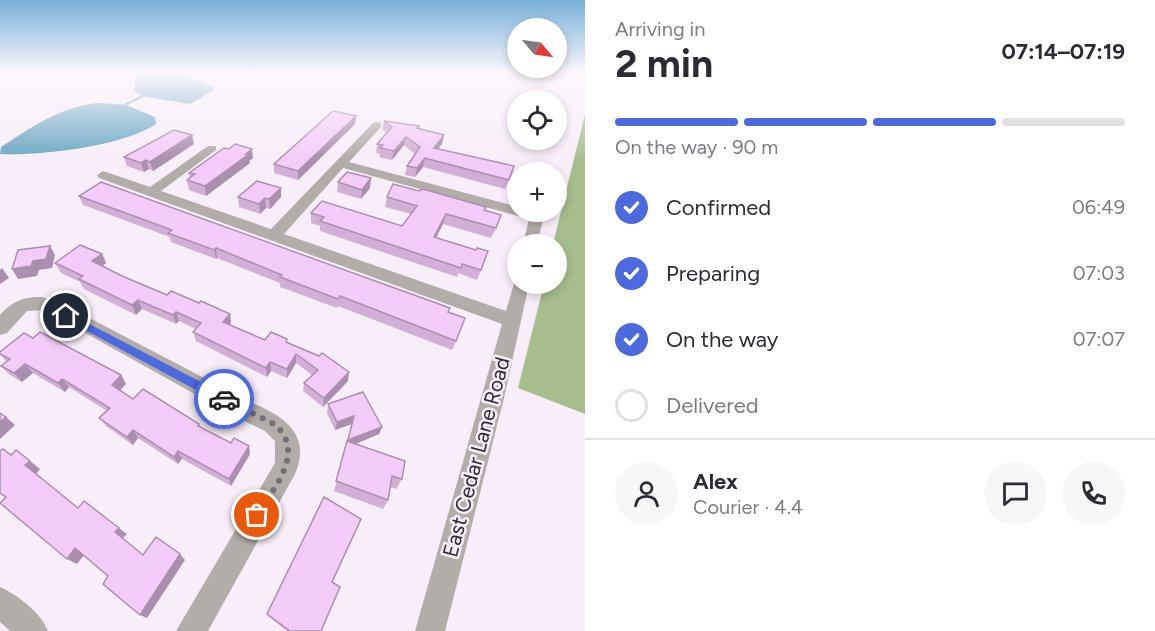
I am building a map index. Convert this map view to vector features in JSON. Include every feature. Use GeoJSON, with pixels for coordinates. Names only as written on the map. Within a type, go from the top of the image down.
{"type":"FeatureCollection","features":[{"type":"Feature","properties":{"kind":"street"},"geometry":{"type":"LineString","coordinates":[[274,235],[377,125]]}},
{"type":"Feature","properties":{"kind":"street"},"geometry":{"type":"LineString","coordinates":[[151,192],[212,148]]}},
{"type":"Feature","properties":{"kind":"street"},"geometry":{"type":"LineString","coordinates":[[341,164],[507,206]]}},
{"type":"Feature","properties":{"kind":"street"},"geometry":{"type":"LineString","coordinates":[[103,175],[512,320]]}},
{"type":"Feature","properties":{"kind":"street","name":"East Cedar Lane Road"},"geometry":{"type":"LineString","coordinates":[[430,631],[518,294]]}},
{"type":"Feature","properties":{"kind":"street"},"geometry":{"type":"LineString","coordinates":[[0,328],[13,310],[28,303],[41,302],[49,305],[244,410],[265,418],[280,429],[285,436],[289,450],[287,466],[191,631]]}},
{"type":"Feature","properties":{"kind":"street"},"geometry":{"type":"LineString","coordinates":[[0,602],[33,631]]}},
{"type":"Feature","properties":{"kind":"green space"},"geometry":{"type":"Polygon","coordinates":[[[585,114],[585,414],[518,388],[542,294],[567,294],[567,234],[555,234],[558,222],[567,222],[567,187],[585,114]]]}},
{"type":"Feature","properties":{"kind":"water"},"geometry":{"type":"Polygon","coordinates":[[[175,101],[194,101],[190,104],[175,101]]]}},
{"type":"Feature","properties":{"kind":"water"},"geometry":{"type":"Polygon","coordinates":[[[100,103],[126,105],[155,117],[156,124],[142,132],[103,144],[58,151],[0,154],[1,147],[48,118],[74,108],[100,103]]]}},
{"type":"Feature","properties":{"kind":"building"},"geometry":{"type":"Polygon","coordinates":[[[333,111],[356,116],[298,171],[274,164],[333,111]]]}},
{"type":"Feature","properties":{"kind":"building"},"geometry":{"type":"Polygon","coordinates":[[[384,121],[419,126],[417,128],[444,135],[434,148],[507,164],[507,179],[425,158],[417,168],[407,166],[420,147],[406,137],[394,151],[380,148],[383,145],[377,144],[392,127],[384,121]]]}},
{"type":"Feature","properties":{"kind":"building"},"geometry":{"type":"Polygon","coordinates":[[[174,130],[192,135],[150,162],[146,160],[141,163],[124,157],[174,130]]]}},
{"type":"Feature","properties":{"kind":"building"},"geometry":{"type":"Polygon","coordinates":[[[235,144],[252,149],[246,154],[249,154],[205,186],[187,180],[195,174],[189,173],[224,148],[229,149],[235,144]]]}},
{"type":"Feature","properties":{"kind":"building"},"geometry":{"type":"Polygon","coordinates":[[[347,172],[371,178],[362,190],[338,182],[347,172]]]}},
{"type":"Feature","properties":{"kind":"building"},"geometry":{"type":"Polygon","coordinates":[[[257,181],[281,188],[269,199],[265,198],[259,204],[238,197],[257,181]]]}},
{"type":"Feature","properties":{"kind":"building"},"geometry":{"type":"Polygon","coordinates":[[[101,182],[450,308],[448,312],[465,318],[456,341],[340,296],[338,299],[280,277],[282,275],[216,248],[214,250],[168,233],[172,230],[79,196],[101,182]]]}},
{"type":"Feature","properties":{"kind":"building"},"geometry":{"type":"Polygon","coordinates":[[[393,184],[419,191],[423,189],[486,207],[484,210],[501,215],[496,228],[446,214],[434,237],[476,250],[477,248],[488,251],[481,270],[462,264],[461,268],[320,221],[324,217],[311,213],[322,201],[402,226],[417,206],[387,197],[393,184]]]}},
{"type":"Feature","properties":{"kind":"building"},"geometry":{"type":"Polygon","coordinates":[[[80,245],[102,254],[92,261],[122,276],[167,295],[171,291],[199,303],[201,301],[230,314],[223,322],[265,340],[271,332],[287,339],[286,342],[319,356],[322,353],[349,372],[324,398],[304,383],[318,370],[296,354],[287,369],[270,362],[266,368],[193,332],[201,323],[176,312],[173,315],[138,300],[132,305],[79,279],[83,276],[55,263],[80,245]]]}},
{"type":"Feature","properties":{"kind":"building"},"geometry":{"type":"Polygon","coordinates":[[[50,246],[46,259],[33,261],[31,266],[12,269],[18,250],[50,246]]]}},
{"type":"Feature","properties":{"kind":"building"},"geometry":{"type":"Polygon","coordinates":[[[40,332],[121,375],[112,385],[133,399],[143,389],[199,424],[198,426],[231,443],[234,438],[249,446],[229,479],[178,451],[174,457],[133,430],[127,437],[99,418],[110,408],[62,379],[58,383],[25,364],[14,373],[1,366],[10,359],[0,352],[24,333],[33,338],[40,332]]]}},
{"type":"Feature","properties":{"kind":"building"},"geometry":{"type":"Polygon","coordinates":[[[363,392],[382,427],[348,440],[354,416],[337,422],[328,404],[363,392]]]}},
{"type":"Feature","properties":{"kind":"building"},"geometry":{"type":"Polygon","coordinates":[[[0,413],[6,417],[0,422],[0,413]]]}},
{"type":"Feature","properties":{"kind":"building"},"geometry":{"type":"Polygon","coordinates":[[[347,441],[405,461],[402,479],[392,476],[388,500],[336,481],[347,441]]]}},
{"type":"Feature","properties":{"kind":"building"},"geometry":{"type":"Polygon","coordinates":[[[3,449],[11,455],[16,450],[30,461],[25,465],[78,508],[84,501],[119,528],[115,532],[143,555],[156,537],[180,554],[140,615],[103,584],[108,576],[75,548],[67,559],[0,503],[6,497],[0,493],[0,451],[3,449]]]}},
{"type":"Feature","properties":{"kind":"building"},"geometry":{"type":"Polygon","coordinates":[[[324,497],[361,519],[332,582],[340,587],[321,631],[290,631],[267,614],[324,497]]]}},
{"type":"Feature","properties":{"kind":"waterway"},"geometry":{"type":"LineString","coordinates":[[123,106],[132,101]]}},
{"type":"Feature","properties":{"kind":"way so far"},"geometry":{"type":"LineString","coordinates":[[224,399],[274,424],[280,429],[287,442],[289,450],[287,466],[257,515]]}},
{"type":"Feature","properties":{"kind":"route"},"geometry":{"type":"LineString","coordinates":[[66,316],[224,399]]}}]}
